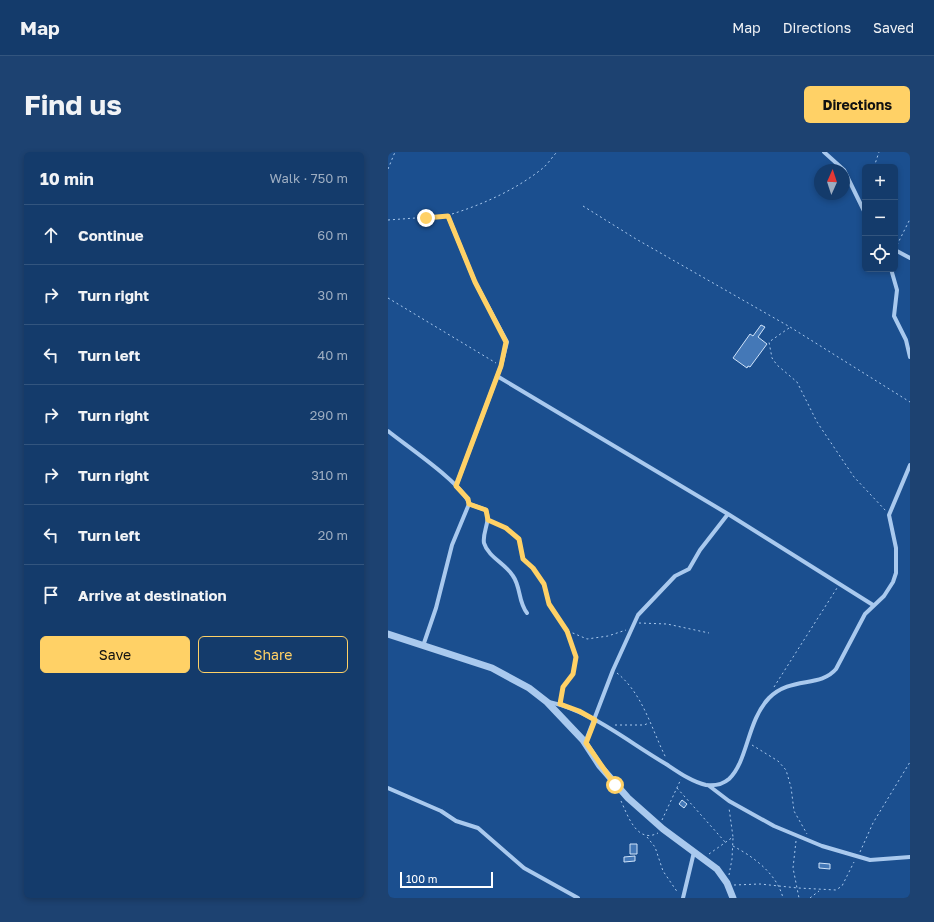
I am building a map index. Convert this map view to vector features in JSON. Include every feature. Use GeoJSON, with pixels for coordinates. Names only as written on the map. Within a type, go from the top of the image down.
{"type":"FeatureCollection","features":[{"type":"Feature","properties":{"kind":"street"},"geometry":{"type":"LineString","coordinates":[[824,152],[844,170],[862,207]]}},
{"type":"Feature","properties":{"kind":"street"},"geometry":{"type":"LineString","coordinates":[[448,216],[475,282],[505,336],[506,349],[456,486]]}},
{"type":"Feature","properties":{"kind":"street"},"geometry":{"type":"LineString","coordinates":[[898,252],[910,258]]}},
{"type":"Feature","properties":{"kind":"street"},"geometry":{"type":"LineString","coordinates":[[892,272],[897,290],[894,316],[906,340],[910,357]]}},
{"type":"Feature","properties":{"kind":"street"},"geometry":{"type":"LineString","coordinates":[[497,376],[728,514],[873,606]]}},
{"type":"Feature","properties":{"kind":"street"},"geometry":{"type":"LineString","coordinates":[[388,431],[456,486],[468,499],[469,504],[452,546],[436,608],[423,646]]}},
{"type":"Feature","properties":{"kind":"street"},"geometry":{"type":"LineString","coordinates":[[708,785],[721,784],[731,777],[739,762],[756,716],[769,698],[791,684],[820,679],[832,674],[865,614],[890,588],[896,572],[896,548],[889,515],[910,465]]}},
{"type":"Feature","properties":{"kind":"street"},"geometry":{"type":"LineString","coordinates":[[469,504],[486,510],[488,520],[484,544],[514,577],[523,609],[527,614]]}},
{"type":"Feature","properties":{"kind":"street"},"geometry":{"type":"LineString","coordinates":[[586,743],[613,670],[638,615],[657,598],[671,580],[689,569],[700,550],[728,514]]}},
{"type":"Feature","properties":{"kind":"street"},"geometry":{"type":"LineString","coordinates":[[388,634],[492,668],[529,688],[546,702],[586,743],[615,785],[661,827],[717,869],[728,885],[733,898]]}},
{"type":"Feature","properties":{"kind":"street"},"geometry":{"type":"LineString","coordinates":[[546,702],[560,704],[579,711],[671,768],[708,785],[729,801],[774,826],[797,836],[857,857],[879,861],[910,857]]}},
{"type":"Feature","properties":{"kind":"street"},"geometry":{"type":"LineString","coordinates":[[388,788],[441,812],[456,821],[478,828],[524,868],[578,898]]}},
{"type":"Feature","properties":{"kind":"street"},"geometry":{"type":"LineString","coordinates":[[682,898],[694,851]]}},
{"type":"Feature","properties":{"kind":"path"},"geometry":{"type":"LineString","coordinates":[[388,169],[395,152]]}},
{"type":"Feature","properties":{"kind":"path"},"geometry":{"type":"LineString","coordinates":[[388,220],[448,216],[478,206],[514,187],[544,168],[557,152]]}},
{"type":"Feature","properties":{"kind":"path"},"geometry":{"type":"LineString","coordinates":[[875,164],[879,152]]}},
{"type":"Feature","properties":{"kind":"path"},"geometry":{"type":"LineString","coordinates":[[583,206],[636,239],[790,328],[910,402]]}},
{"type":"Feature","properties":{"kind":"path"},"geometry":{"type":"LineString","coordinates":[[898,244],[910,219]]}},
{"type":"Feature","properties":{"kind":"path"},"geometry":{"type":"LineString","coordinates":[[388,298],[501,366]]}},
{"type":"Feature","properties":{"kind":"path"},"geometry":{"type":"LineString","coordinates":[[790,328],[769,342],[772,358],[777,365],[797,382],[817,422],[854,477],[889,515]]}},
{"type":"Feature","properties":{"kind":"path"},"geometry":{"type":"LineString","coordinates":[[488,520],[506,528],[519,539],[523,559],[533,568],[544,584],[549,604],[567,631],[576,657],[573,674],[561,694],[560,704]]}},
{"type":"Feature","properties":{"kind":"path"},"geometry":{"type":"LineString","coordinates":[[769,698],[779,677],[840,584]]}},
{"type":"Feature","properties":{"kind":"path"},"geometry":{"type":"LineString","coordinates":[[567,631],[587,639],[608,636],[632,626],[667,624],[708,633]]}},
{"type":"Feature","properties":{"kind":"path"},"geometry":{"type":"LineString","coordinates":[[613,670],[632,687],[671,768]]}},
{"type":"Feature","properties":{"kind":"path"},"geometry":{"type":"LineString","coordinates":[[607,727],[618,724],[644,725],[649,722]]}},
{"type":"Feature","properties":{"kind":"path"},"geometry":{"type":"LineString","coordinates":[[746,744],[756,746],[778,761],[786,770],[791,787],[794,811],[812,842]]}},
{"type":"Feature","properties":{"kind":"path"},"geometry":{"type":"LineString","coordinates":[[729,801],[733,846],[728,885],[746,883],[820,890],[836,890],[842,886],[873,823],[910,762]]}},
{"type":"Feature","properties":{"kind":"path"},"geometry":{"type":"LineString","coordinates":[[646,836],[656,834],[661,827],[682,774]]}},
{"type":"Feature","properties":{"kind":"path"},"geometry":{"type":"LineString","coordinates":[[677,788],[726,843]]}},
{"type":"Feature","properties":{"kind":"path"},"geometry":{"type":"LineString","coordinates":[[619,796],[638,832],[646,836],[657,852],[663,871],[682,898]]}},
{"type":"Feature","properties":{"kind":"path"},"geometry":{"type":"LineString","coordinates":[[797,836],[793,868],[799,898]]}},
{"type":"Feature","properties":{"kind":"path"},"geometry":{"type":"LineString","coordinates":[[704,858],[733,837]]}},
{"type":"Feature","properties":{"kind":"path"},"geometry":{"type":"LineString","coordinates":[[733,846],[756,860],[780,886],[782,898]]}},
{"type":"Feature","properties":{"kind":"path"},"geometry":{"type":"LineString","coordinates":[[810,898],[820,890]]}},
{"type":"Feature","properties":{"kind":"building"},"geometry":{"type":"Polygon","coordinates":[[[761,325],[765,327],[758,337],[767,344],[750,367],[748,366],[747,368],[733,358],[750,334],[753,336],[761,325]]]}},
{"type":"Feature","properties":{"kind":"building"},"geometry":{"type":"Polygon","coordinates":[[[682,800],[687,804],[684,808],[679,804],[682,800]]]}},
{"type":"Feature","properties":{"kind":"building"},"geometry":{"type":"Polygon","coordinates":[[[630,844],[637,844],[637,854],[630,854],[630,844]]]}},
{"type":"Feature","properties":{"kind":"building"},"geometry":{"type":"Polygon","coordinates":[[[635,856],[635,861],[624,862],[624,857],[635,856]]]}},
{"type":"Feature","properties":{"kind":"building"},"geometry":{"type":"Polygon","coordinates":[[[819,863],[830,864],[830,869],[819,868],[819,863]]]}},
{"type":"Feature","properties":{"kind":"route"},"geometry":{"type":"LineString","coordinates":[[426,218],[448,216],[475,282],[505,336],[506,342],[506,349],[501,366],[456,486],[468,499],[469,504],[482,507],[486,510],[488,520],[506,528],[519,539],[523,559],[533,568],[544,584],[548,602],[567,631],[576,657],[573,674],[563,687],[560,704],[579,711],[595,720],[586,743],[600,766],[615,785]]}}]}
